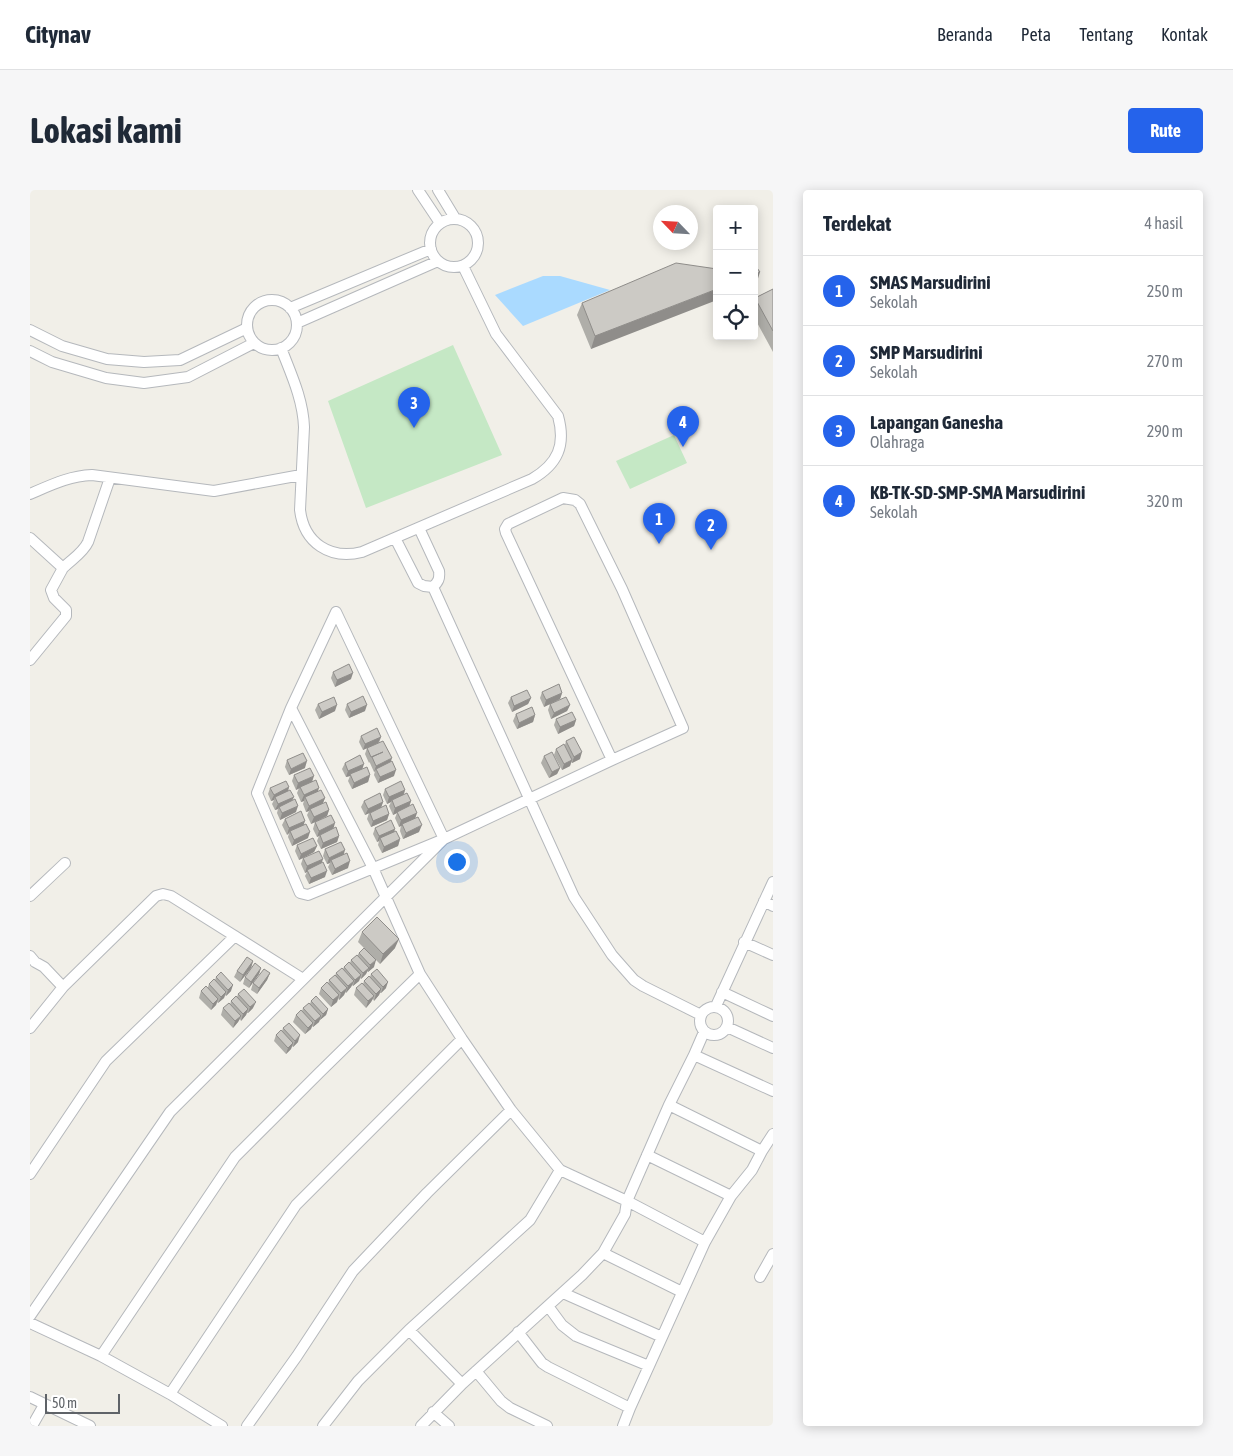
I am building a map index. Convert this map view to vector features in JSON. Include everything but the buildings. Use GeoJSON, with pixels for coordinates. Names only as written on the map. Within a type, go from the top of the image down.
{"type":"FeatureCollection","features":[{"type":"Feature","properties":{"kind":"street"},"geometry":{"type":"LineString","coordinates":[[418,190],[440,223]]}},
{"type":"Feature","properties":{"kind":"street"},"geometry":{"type":"LineString","coordinates":[[438,190],[455,218]]}},
{"type":"Feature","properties":{"kind":"street"},"geometry":{"type":"LineString","coordinates":[[455,218],[467,222],[476,232],[479,245],[474,258],[463,266],[450,267],[438,261],[431,249],[431,235],[440,223],[455,218]]}},
{"type":"Feature","properties":{"kind":"street"},"geometry":{"type":"LineString","coordinates":[[290,308],[431,249]]}},
{"type":"Feature","properties":{"kind":"street"},"geometry":{"type":"LineString","coordinates":[[297,323],[438,261]]}},
{"type":"Feature","properties":{"kind":"street"},"geometry":{"type":"LineString","coordinates":[[282,348],[302,402],[304,414],[301,521],[312,540],[324,548],[338,554],[350,555],[362,552],[537,476],[552,463],[562,441],[562,430],[558,416],[496,334],[463,266]]}},
{"type":"Feature","properties":{"kind":"street"},"geometry":{"type":"LineString","coordinates":[[272,300],[282,302],[290,308],[297,323],[296,333],[290,342],[282,348],[272,350],[262,348],[254,343],[247,328],[248,318],[253,309],[261,303],[272,300]]}},
{"type":"Feature","properties":{"kind":"street"},"geometry":{"type":"LineString","coordinates":[[30,330],[62,346],[106,359],[144,362],[180,360],[247,328]]}},
{"type":"Feature","properties":{"kind":"street"},"geometry":{"type":"LineString","coordinates":[[30,351],[52,362],[106,378],[144,383],[188,377],[254,343]]}},
{"type":"Feature","properties":{"kind":"street"},"geometry":{"type":"LineString","coordinates":[[30,494],[66,478],[92,475],[214,491],[301,475]]}},
{"type":"Feature","properties":{"kind":"street"},"geometry":{"type":"LineString","coordinates":[[30,660],[66,616],[66,610],[54,598],[51,590],[62,568],[75,556],[83,552],[110,478]]}},
{"type":"Feature","properties":{"kind":"street"},"geometry":{"type":"LineString","coordinates":[[444,839],[336,612],[291,708],[257,793],[300,893],[308,895],[444,839],[683,728],[622,589],[580,504],[575,500],[563,498],[508,524],[505,529],[612,760]]}},
{"type":"Feature","properties":{"kind":"street"},"geometry":{"type":"LineString","coordinates":[[419,528],[439,571],[438,583],[433,588]]}},
{"type":"Feature","properties":{"kind":"street"},"geometry":{"type":"LineString","coordinates":[[30,538],[62,568]]}},
{"type":"Feature","properties":{"kind":"street"},"geometry":{"type":"LineString","coordinates":[[395,538],[418,584],[433,588]]}},
{"type":"Feature","properties":{"kind":"street"},"geometry":{"type":"LineString","coordinates":[[433,588],[568,886],[612,955],[634,980],[701,1015]]}},
{"type":"Feature","properties":{"kind":"street"},"geometry":{"type":"LineString","coordinates":[[291,708],[373,868],[420,974],[511,1110],[560,1170],[627,1201],[705,1242]]}},
{"type":"Feature","properties":{"kind":"street"},"geometry":{"type":"LineString","coordinates":[[30,1316],[170,1112],[444,839]]}},
{"type":"Feature","properties":{"kind":"street"},"geometry":{"type":"LineString","coordinates":[[30,896],[65,863]]}},
{"type":"Feature","properties":{"kind":"street"},"geometry":{"type":"LineString","coordinates":[[716,1006],[744,942],[768,904],[773,882]]}},
{"type":"Feature","properties":{"kind":"street"},"geometry":{"type":"LineString","coordinates":[[30,1028],[63,987],[156,896],[163,894],[171,896],[303,979]]}},
{"type":"Feature","properties":{"kind":"street"},"geometry":{"type":"LineString","coordinates":[[30,1174],[106,1060],[235,936]]}},
{"type":"Feature","properties":{"kind":"street"},"geometry":{"type":"LineString","coordinates":[[744,942],[773,956]]}},
{"type":"Feature","properties":{"kind":"street"},"geometry":{"type":"LineString","coordinates":[[30,956],[35,962],[44,967],[63,987]]}},
{"type":"Feature","properties":{"kind":"street"},"geometry":{"type":"LineString","coordinates":[[101,1356],[236,1157],[319,1072],[420,974]]}},
{"type":"Feature","properties":{"kind":"street"},"geometry":{"type":"LineString","coordinates":[[722,992],[773,1016]]}},
{"type":"Feature","properties":{"kind":"street"},"geometry":{"type":"LineString","coordinates":[[716,1006],[727,1014],[727,1027],[721,1034],[708,1034],[704,1032],[700,1024],[701,1015],[707,1008],[716,1006]]}},
{"type":"Feature","properties":{"kind":"street"},"geometry":{"type":"LineString","coordinates":[[727,1027],[773,1048]]}},
{"type":"Feature","properties":{"kind":"street"},"geometry":{"type":"LineString","coordinates":[[421,1426],[462,1384],[603,1253],[625,1214],[627,1201],[669,1105],[704,1032]]}},
{"type":"Feature","properties":{"kind":"street"},"geometry":{"type":"LineString","coordinates":[[170,1394],[296,1205],[462,1038]]}},
{"type":"Feature","properties":{"kind":"street"},"geometry":{"type":"LineString","coordinates":[[694,1055],[773,1091]]}},
{"type":"Feature","properties":{"kind":"street"},"geometry":{"type":"LineString","coordinates":[[669,1105],[762,1151]]}},
{"type":"Feature","properties":{"kind":"street"},"geometry":{"type":"LineString","coordinates":[[247,1426],[353,1270],[511,1110]]}},
{"type":"Feature","properties":{"kind":"street"},"geometry":{"type":"LineString","coordinates":[[622,1426],[705,1242],[731,1196],[752,1170],[773,1134]]}},
{"type":"Feature","properties":{"kind":"street"},"geometry":{"type":"LineString","coordinates":[[647,1155],[731,1196]]}},
{"type":"Feature","properties":{"kind":"street"},"geometry":{"type":"LineString","coordinates":[[323,1426],[349,1391],[409,1330],[530,1220],[560,1170]]}},
{"type":"Feature","properties":{"kind":"street"},"geometry":{"type":"LineString","coordinates":[[603,1253],[682,1292]]}},
{"type":"Feature","properties":{"kind":"street"},"geometry":{"type":"LineString","coordinates":[[760,1277],[773,1254]]}},
{"type":"Feature","properties":{"kind":"street"},"geometry":{"type":"LineString","coordinates":[[562,1293],[662,1337]]}},
{"type":"Feature","properties":{"kind":"street"},"geometry":{"type":"LineString","coordinates":[[548,1306],[562,1325],[576,1336],[649,1366]]}},
{"type":"Feature","properties":{"kind":"street"},"geometry":{"type":"LineString","coordinates":[[30,1323],[101,1356],[170,1394],[222,1426]]}},
{"type":"Feature","properties":{"kind":"street"},"geometry":{"type":"LineString","coordinates":[[409,1330],[462,1384]]}},
{"type":"Feature","properties":{"kind":"street"},"geometry":{"type":"LineString","coordinates":[[518,1332],[542,1363],[552,1370],[630,1408]]}},
{"type":"Feature","properties":{"kind":"street"},"geometry":{"type":"LineString","coordinates":[[476,1371],[510,1408],[547,1426]]}},
{"type":"Feature","properties":{"kind":"street"},"geometry":{"type":"LineString","coordinates":[[30,1397],[44,1406],[90,1426]]}},
{"type":"Feature","properties":{"kind":"street"},"geometry":{"type":"LineString","coordinates":[[32,1426],[44,1406]]}},
{"type":"Feature","properties":{"kind":"street"},"geometry":{"type":"LineString","coordinates":[[433,1412],[449,1426]]}},
{"type":"Feature","properties":{"kind":"green space"},"geometry":{"type":"Polygon","coordinates":[[[453,345],[502,455],[366,508],[328,401],[453,345]]]}},
{"type":"Feature","properties":{"kind":"green space"},"geometry":{"type":"Polygon","coordinates":[[[674,435],[687,463],[630,489],[616,461],[674,435]]]}},
{"type":"Feature","properties":{"kind":"water"},"geometry":{"type":"Polygon","coordinates":[[[543,276],[560,276],[610,290],[523,326],[495,295],[543,276]]]}},
{"type":"Feature","properties":{"kind":"place","name":"Lapangan Ganesha"},"geometry":{"type":"Point","coordinates":[414,428]}},
{"type":"Feature","properties":{"kind":"place","name":"KB-TK-SD-SMP-SMA Marsudirini"},"geometry":{"type":"Point","coordinates":[683,447]}},
{"type":"Feature","properties":{"kind":"place","name":"SMAS Marsudirini"},"geometry":{"type":"Point","coordinates":[659,544]}},
{"type":"Feature","properties":{"kind":"place","name":"SMP Marsudirini"},"geometry":{"type":"Point","coordinates":[711,550]}}]}
